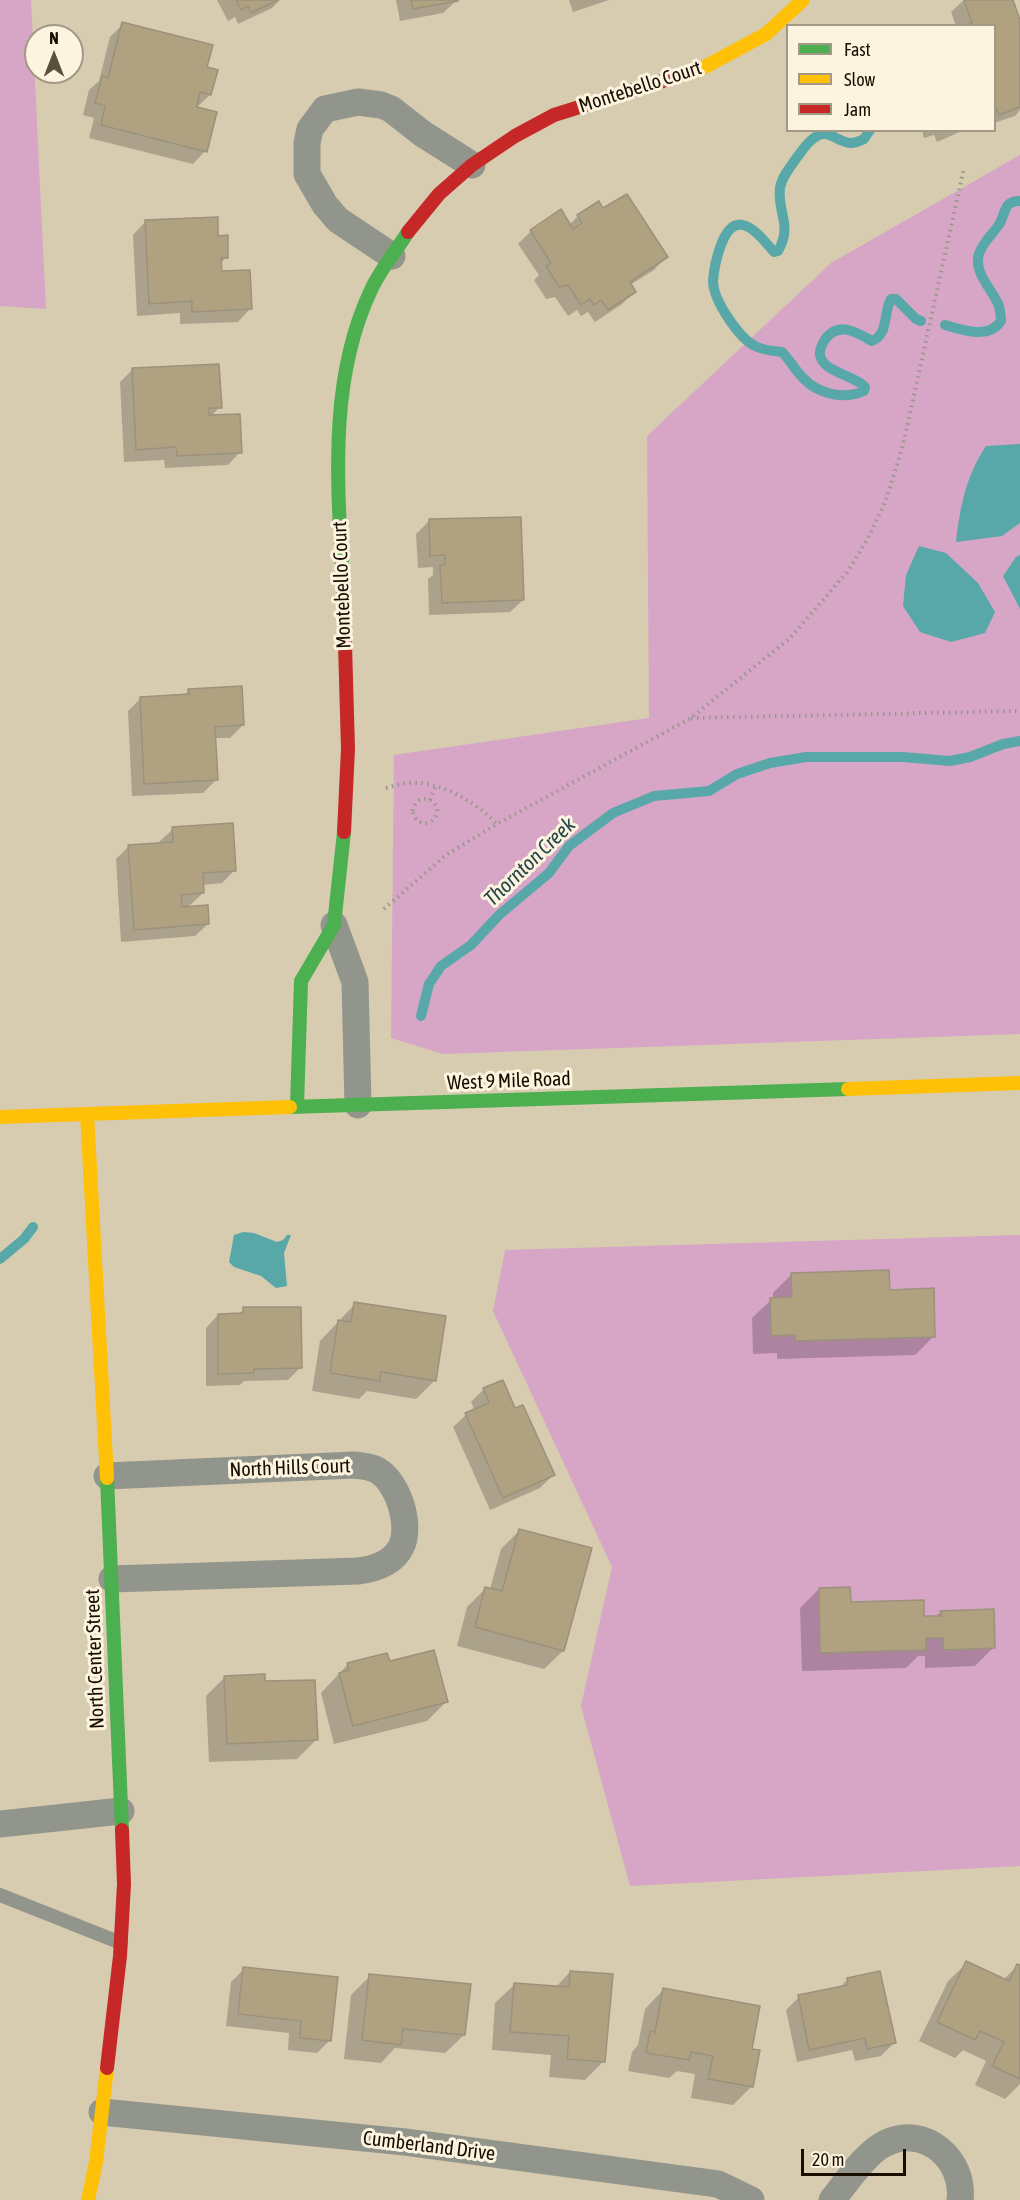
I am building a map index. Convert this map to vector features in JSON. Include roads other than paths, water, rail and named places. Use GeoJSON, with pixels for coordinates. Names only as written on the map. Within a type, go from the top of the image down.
{"type":"FeatureCollection","features":[{"type":"Feature","properties":{"kind":"street","name":"Montebello Court"},"geometry":{"type":"LineString","coordinates":[[297,1106],[301,981],[334,925],[344,836],[348,749],[338,426],[342,387],[351,345],[370,289],[417,220],[439,194],[471,165],[515,136],[554,115],[699,70],[728,56],[766,34],[803,0]]}},
{"type":"Feature","properties":{"kind":"street"},"geometry":{"type":"LineString","coordinates":[[392,256],[339,220],[325,205],[307,174],[307,143],[310,129],[325,109],[358,102],[381,105],[391,109],[423,135],[471,165]]}},
{"type":"Feature","properties":{"kind":"street","name":"Montebello Court"},"geometry":{"type":"LineString","coordinates":[[334,925],[355,982],[358,1105]]}},
{"type":"Feature","properties":{"kind":"street","name":"West 9 Mile Road"},"geometry":{"type":"LineString","coordinates":[[0,1117],[1020,1083]]}},
{"type":"Feature","properties":{"kind":"street","name":"North Center Street"},"geometry":{"type":"LineString","coordinates":[[87,1114],[112,1580],[124,1884],[121,1943],[102,2112],[96,2162],[88,2200]]}},
{"type":"Feature","properties":{"kind":"street","name":"North Hills Court"},"geometry":{"type":"LineString","coordinates":[[107,1476],[342,1465],[368,1466],[379,1471],[393,1485],[404,1516],[401,1546],[390,1560],[374,1569],[112,1580]]}},
{"type":"Feature","properties":{"kind":"street"},"geometry":{"type":"LineString","coordinates":[[0,1824],[121,1811]]}},
{"type":"Feature","properties":{"kind":"street","name":"Cumberland Drive"},"geometry":{"type":"LineString","coordinates":[[102,2112],[405,2142],[706,2182],[718,2184],[751,2200]]}},
{"type":"Feature","properties":{"kind":"street"},"geometry":{"type":"LineString","coordinates":[[832,2200],[863,2163],[884,2144],[897,2139],[912,2138],[932,2144],[950,2159],[959,2177],[960,2200]]}},
{"type":"Feature","properties":{"kind":"lane"},"geometry":{"type":"LineString","coordinates":[[0,1895],[121,1943]]}},
{"type":"Feature","properties":{"kind":"water"},"geometry":{"type":"Polygon","coordinates":[[[1020,444],[1020,523],[1002,536],[956,542],[965,492],[973,469],[986,446],[1020,444]]]}},
{"type":"Feature","properties":{"kind":"water"},"geometry":{"type":"Polygon","coordinates":[[[919,546],[946,553],[978,583],[995,612],[985,633],[951,642],[920,632],[903,606],[906,575],[919,546]]]}},
{"type":"Feature","properties":{"kind":"water"},"geometry":{"type":"Polygon","coordinates":[[[1020,555],[1020,609],[1003,576],[1016,557],[1020,555]]]}},
{"type":"Feature","properties":{"kind":"water"},"geometry":{"type":"Polygon","coordinates":[[[243,1232],[254,1233],[277,1242],[291,1235],[284,1253],[287,1286],[276,1288],[261,1276],[234,1267],[229,1262],[234,1235],[243,1232]]]}},
{"type":"Feature","properties":{"kind":"waterway"},"geometry":{"type":"LineString","coordinates":[[869,132],[864,139],[854,143],[826,134],[821,134],[809,142],[787,171],[781,184],[784,234],[778,251],[774,252],[752,229],[736,225],[720,246],[713,281],[714,289],[728,318],[749,342],[761,348],[782,352],[809,384],[832,394],[856,394],[864,391],[865,387],[854,379],[833,370],[822,361],[821,348],[831,333],[837,330],[849,330],[872,341],[881,333],[891,299],[896,299],[916,319],[921,321]]}},
{"type":"Feature","properties":{"kind":"waterway"},"geometry":{"type":"LineString","coordinates":[[945,325],[983,332],[996,327],[1001,321],[999,306],[981,275],[979,254],[1000,223],[1008,205],[1020,201]]}},
{"type":"Feature","properties":{"kind":"waterway","name":"Thornton Creek"},"geometry":{"type":"LineString","coordinates":[[421,1016],[429,984],[441,966],[471,945],[499,915],[549,873],[569,846],[613,813],[654,796],[709,791],[737,774],[770,763],[806,757],[903,757],[950,761],[1020,741]]}},
{"type":"Feature","properties":{"kind":"waterway","name":"Thornton Creek"},"geometry":{"type":"LineString","coordinates":[[0,1259],[24,1239],[33,1227]]}}]}
